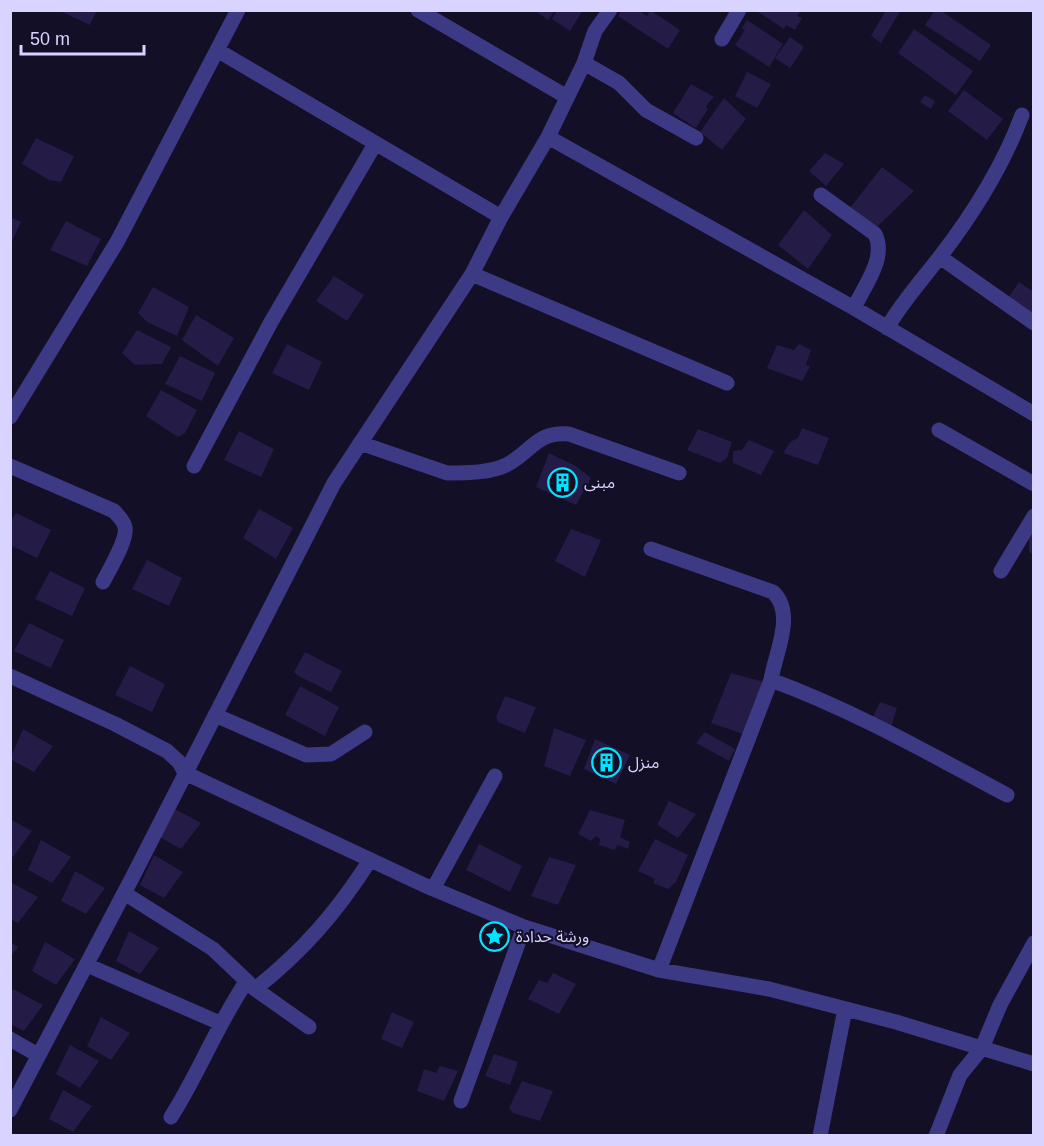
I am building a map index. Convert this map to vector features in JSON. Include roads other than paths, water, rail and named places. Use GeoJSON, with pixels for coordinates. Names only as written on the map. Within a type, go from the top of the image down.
{"type":"FeatureCollection","features":[{"type":"Feature","properties":{"kind":"street"},"geometry":{"type":"LineString","coordinates":[[10,417],[117,242],[238,10]]}},
{"type":"Feature","properties":{"kind":"street"},"geometry":{"type":"LineString","coordinates":[[418,10],[567,97]]}},
{"type":"Feature","properties":{"kind":"street"},"geometry":{"type":"LineString","coordinates":[[10,1110],[87,965],[334,483],[472,274],[501,217],[548,137],[584,63],[595,31],[610,10]]}},
{"type":"Feature","properties":{"kind":"street"},"geometry":{"type":"LineString","coordinates":[[722,39],[739,10]]}},
{"type":"Feature","properties":{"kind":"street"},"geometry":{"type":"LineString","coordinates":[[218,50],[501,217]]}},
{"type":"Feature","properties":{"kind":"street"},"geometry":{"type":"LineString","coordinates":[[584,63],[620,82],[646,110],[696,138]]}},
{"type":"Feature","properties":{"kind":"street"},"geometry":{"type":"LineString","coordinates":[[887,327],[901,304],[939,257],[1001,164],[1022,115]]}},
{"type":"Feature","properties":{"kind":"street"},"geometry":{"type":"LineString","coordinates":[[548,137],[854,308],[1034,414]]}},
{"type":"Feature","properties":{"kind":"street"},"geometry":{"type":"LineString","coordinates":[[194,466],[271,322],[375,144]]}},
{"type":"Feature","properties":{"kind":"street"},"geometry":{"type":"LineString","coordinates":[[821,195],[875,234],[878,240],[878,258],[854,308]]}},
{"type":"Feature","properties":{"kind":"street"},"geometry":{"type":"LineString","coordinates":[[939,257],[1034,323]]}},
{"type":"Feature","properties":{"kind":"street"},"geometry":{"type":"LineString","coordinates":[[472,274],[727,383]]}},
{"type":"Feature","properties":{"kind":"street"},"geometry":{"type":"LineString","coordinates":[[939,430],[1034,484]]}},
{"type":"Feature","properties":{"kind":"street"},"geometry":{"type":"LineString","coordinates":[[360,443],[447,473],[461,473],[506,466],[538,440],[562,433],[679,473]]}},
{"type":"Feature","properties":{"kind":"street"},"geometry":{"type":"LineString","coordinates":[[10,466],[114,511],[123,522],[126,529],[124,537],[104,582]]}},
{"type":"Feature","properties":{"kind":"street"},"geometry":{"type":"LineString","coordinates":[[1001,571],[1034,516]]}},
{"type":"Feature","properties":{"kind":"street"},"geometry":{"type":"LineString","coordinates":[[651,549],[773,592],[778,596],[785,613],[771,680],[659,970]]}},
{"type":"Feature","properties":{"kind":"street"},"geometry":{"type":"LineString","coordinates":[[10,676],[115,723],[167,751],[179,762],[185,773],[370,860],[524,927],[659,970],[760,987],[845,1009],[1034,1064]]}},
{"type":"Feature","properties":{"kind":"street"},"geometry":{"type":"LineString","coordinates":[[771,680],[803,692],[912,744],[1007,795]]}},
{"type":"Feature","properties":{"kind":"street"},"geometry":{"type":"LineString","coordinates":[[215,715],[306,755],[331,754],[365,732]]}},
{"type":"Feature","properties":{"kind":"street"},"geometry":{"type":"LineString","coordinates":[[434,889],[495,776]]}},
{"type":"Feature","properties":{"kind":"street"},"geometry":{"type":"LineString","coordinates":[[171,1117],[192,1083],[220,1023],[250,985],[323,926],[343,903],[370,860]]}},
{"type":"Feature","properties":{"kind":"street"},"geometry":{"type":"LineString","coordinates":[[124,893],[213,949],[250,985],[309,1027]]}},
{"type":"Feature","properties":{"kind":"street"},"geometry":{"type":"LineString","coordinates":[[460,1101],[524,927]]}},
{"type":"Feature","properties":{"kind":"street"},"geometry":{"type":"LineString","coordinates":[[936,1136],[960,1075],[982,1048],[1000,1005],[1034,943]]}},
{"type":"Feature","properties":{"kind":"street"},"geometry":{"type":"LineString","coordinates":[[87,965],[220,1023]]}},
{"type":"Feature","properties":{"kind":"street"},"geometry":{"type":"LineString","coordinates":[[820,1136],[845,1009]]}},
{"type":"Feature","properties":{"kind":"street"},"geometry":{"type":"LineString","coordinates":[[10,1039],[38,1055]]}},
{"type":"Feature","properties":{"kind":"place","name":"مبنى"},"geometry":{"type":"Point","coordinates":[563,482]}},
{"type":"Feature","properties":{"kind":"place","name":"منزل"},"geometry":{"type":"Point","coordinates":[607,762]}},
{"type":"Feature","properties":{"kind":"place","name":"ورشة حدادة"},"geometry":{"type":"Point","coordinates":[495,936]}}]}
